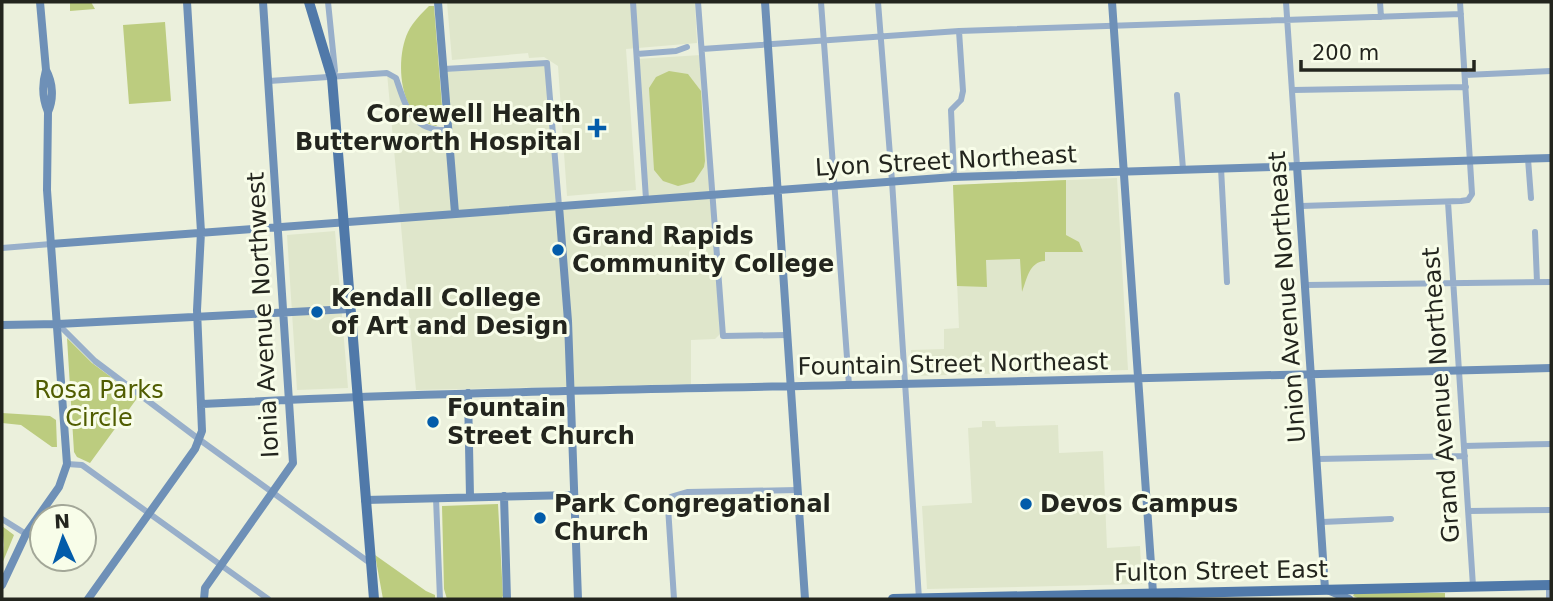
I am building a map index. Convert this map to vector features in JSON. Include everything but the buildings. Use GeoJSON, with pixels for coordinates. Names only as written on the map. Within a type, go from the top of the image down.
{"type":"FeatureCollection","features":[{"type":"Feature","properties":{"kind":"main road"},"geometry":{"type":"LineString","coordinates":[[309,2],[332,78],[374,599]]}},
{"type":"Feature","properties":{"kind":"main road","name":"Fulton Street East"},"geometry":{"type":"LineString","coordinates":[[892,599],[1325,594],[1550,585]]}},
{"type":"Feature","properties":{"kind":"street"},"geometry":{"type":"LineString","coordinates":[[2,585],[26,534],[56,492],[67,464],[46,176],[48,112],[44,102],[43,79],[46,70],[40,2]]}},
{"type":"Feature","properties":{"kind":"street"},"geometry":{"type":"LineString","coordinates":[[88,599],[151,514],[200,440],[203,425],[197,316],[201,232],[187,2]]}},
{"type":"Feature","properties":{"kind":"street","name":"Ionia Avenue Northwest"},"geometry":{"type":"LineString","coordinates":[[204,599],[205,587],[293,463],[263,2]]}},
{"type":"Feature","properties":{"kind":"street"},"geometry":{"type":"LineString","coordinates":[[328,2],[335,71],[332,78]]}},
{"type":"Feature","properties":{"kind":"street"},"geometry":{"type":"LineString","coordinates":[[438,2],[455,213]]}},
{"type":"Feature","properties":{"kind":"street"},"geometry":{"type":"LineString","coordinates":[[633,2],[646,199]]}},
{"type":"Feature","properties":{"kind":"street"},"geometry":{"type":"LineString","coordinates":[[698,2],[723,336],[788,335]]}},
{"type":"Feature","properties":{"kind":"street"},"geometry":{"type":"LineString","coordinates":[[765,2],[805,599]]}},
{"type":"Feature","properties":{"kind":"street"},"geometry":{"type":"LineString","coordinates":[[821,2],[849,385]]}},
{"type":"Feature","properties":{"kind":"street"},"geometry":{"type":"LineString","coordinates":[[878,2],[919,599]]}},
{"type":"Feature","properties":{"kind":"street"},"geometry":{"type":"LineString","coordinates":[[1112,2],[1153,596]]}},
{"type":"Feature","properties":{"kind":"street","name":"Union Avenue Northeast"},"geometry":{"type":"LineString","coordinates":[[1286,2],[1325,594]]}},
{"type":"Feature","properties":{"kind":"street"},"geometry":{"type":"LineString","coordinates":[[1380,2],[1381,17]]}},
{"type":"Feature","properties":{"kind":"street"},"geometry":{"type":"LineString","coordinates":[[1301,206],[1468,200],[1472,194],[1471,160],[1460,2]]}},
{"type":"Feature","properties":{"kind":"street"},"geometry":{"type":"LineString","coordinates":[[702,50],[959,31],[1461,14]]}},
{"type":"Feature","properties":{"kind":"street"},"geometry":{"type":"LineString","coordinates":[[954,177],[951,110],[961,100],[963,91],[959,31]]}},
{"type":"Feature","properties":{"kind":"street"},"geometry":{"type":"LineString","coordinates":[[637,54],[676,51],[687,47]]}},
{"type":"Feature","properties":{"kind":"street"},"geometry":{"type":"LineString","coordinates":[[444,69],[547,63],[571,390],[578,599]]}},
{"type":"Feature","properties":{"kind":"street"},"geometry":{"type":"LineString","coordinates":[[1465,75],[1551,71]]}},
{"type":"Feature","properties":{"kind":"street"},"geometry":{"type":"LineString","coordinates":[[269,82],[392,75],[396,78],[406,108],[415,119],[429,129],[448,130]]}},
{"type":"Feature","properties":{"kind":"street"},"geometry":{"type":"LineString","coordinates":[[1293,90],[1466,87]]}},
{"type":"Feature","properties":{"kind":"street"},"geometry":{"type":"LineString","coordinates":[[1177,95],[1183,169]]}},
{"type":"Feature","properties":{"kind":"street","name":"Lyon Street Northeast"},"geometry":{"type":"LineString","coordinates":[[51,244],[954,177],[1551,158]]}},
{"type":"Feature","properties":{"kind":"street"},"geometry":{"type":"LineString","coordinates":[[1528,159],[1531,198]]}},
{"type":"Feature","properties":{"kind":"street"},"geometry":{"type":"LineString","coordinates":[[1221,168],[1227,282]]}},
{"type":"Feature","properties":{"kind":"street","name":"Grand Avenue Northeast"},"geometry":{"type":"LineString","coordinates":[[1448,202],[1473,586]]}},
{"type":"Feature","properties":{"kind":"street"},"geometry":{"type":"LineString","coordinates":[[1535,232],[1537,282]]}},
{"type":"Feature","properties":{"kind":"street"},"geometry":{"type":"LineString","coordinates":[[2,248],[51,244]]}},
{"type":"Feature","properties":{"kind":"street"},"geometry":{"type":"LineString","coordinates":[[1306,285],[1551,282]]}},
{"type":"Feature","properties":{"kind":"street"},"geometry":{"type":"LineString","coordinates":[[2,325],[350,309]]}},
{"type":"Feature","properties":{"kind":"street"},"geometry":{"type":"LineString","coordinates":[[58,324],[94,361],[371,563]]}},
{"type":"Feature","properties":{"kind":"street","name":"Fountain Street Northeast"},"geometry":{"type":"LineString","coordinates":[[202,404],[357,396],[571,390],[1551,368]]}},
{"type":"Feature","properties":{"kind":"street"},"geometry":{"type":"LineString","coordinates":[[468,393],[470,497]]}},
{"type":"Feature","properties":{"kind":"street"},"geometry":{"type":"LineString","coordinates":[[1464,446],[1551,444]]}},
{"type":"Feature","properties":{"kind":"street"},"geometry":{"type":"LineString","coordinates":[[1318,460],[1465,456]]}},
{"type":"Feature","properties":{"kind":"street"},"geometry":{"type":"LineString","coordinates":[[67,464],[82,465],[268,599]]}},
{"type":"Feature","properties":{"kind":"street"},"geometry":{"type":"LineString","coordinates":[[674,599],[668,501],[677,494],[688,492],[798,490]]}},
{"type":"Feature","properties":{"kind":"street"},"geometry":{"type":"LineString","coordinates":[[365,500],[574,495]]}},
{"type":"Feature","properties":{"kind":"street"},"geometry":{"type":"LineString","coordinates":[[504,496],[507,599]]}},
{"type":"Feature","properties":{"kind":"street"},"geometry":{"type":"LineString","coordinates":[[436,498],[440,599]]}},
{"type":"Feature","properties":{"kind":"street"},"geometry":{"type":"LineString","coordinates":[[1469,511],[1551,510]]}},
{"type":"Feature","properties":{"kind":"street"},"geometry":{"type":"LineString","coordinates":[[2,519],[26,534]]}},
{"type":"Feature","properties":{"kind":"street"},"geometry":{"type":"LineString","coordinates":[[1322,522],[1391,519]]}},
{"type":"Feature","properties":{"kind":"street"},"geometry":{"type":"LineString","coordinates":[[1549,599],[1550,585]]}},
{"type":"Feature","properties":{"kind":"street"},"geometry":{"type":"LineString","coordinates":[[1325,594],[1349,599]]}},
{"type":"Feature","properties":{"kind":"shaded area","name":"Corewell Health Butterworth Hospital"},"geometry":{"type":"Polygon","coordinates":[[[447,2],[695,2],[697,43],[626,49],[636,190],[567,196],[558,66],[544,57],[529,58],[528,53],[452,60],[447,2]]]}},
{"type":"Feature","properties":{"kind":"shaded area","name":"Grand Rapids Community College"},"geometry":{"type":"Polygon","coordinates":[[[701,55],[720,334],[715,339],[691,340],[691,384],[416,390],[387,73],[392,75],[406,108],[424,126],[448,131],[444,69],[545,62],[559,206],[646,199],[637,59],[701,55]]]}},
{"type":"Feature","properties":{"kind":"shaded area"},"geometry":{"type":"Polygon","coordinates":[[[1117,178],[1128,370],[912,376],[911,350],[944,349],[944,329],[959,328],[953,185],[1117,178]]]}},
{"type":"Feature","properties":{"kind":"shaded area","name":"Kendall College of Art and Design"},"geometry":{"type":"Polygon","coordinates":[[[335,231],[348,388],[297,390],[287,235],[335,231]]]}},
{"type":"Feature","properties":{"kind":"shaded area","name":"Devos Campus"},"geometry":{"type":"Polygon","coordinates":[[[982,421],[995,421],[996,427],[1058,425],[1059,453],[1103,451],[1107,548],[1140,546],[1142,584],[927,589],[922,506],[972,503],[968,428],[982,427],[982,421]]]}},
{"type":"Feature","properties":{"kind":"green space"},"geometry":{"type":"Polygon","coordinates":[[[70,2],[91,2],[95,9],[70,11],[70,2]]]}},
{"type":"Feature","properties":{"kind":"green space"},"geometry":{"type":"Polygon","coordinates":[[[429,6],[434,6],[443,119],[436,126],[423,121],[414,112],[407,100],[401,72],[408,32],[429,6]]]}},
{"type":"Feature","properties":{"kind":"green space"},"geometry":{"type":"Polygon","coordinates":[[[165,22],[171,101],[129,104],[123,25],[165,22]]]}},
{"type":"Feature","properties":{"kind":"green space"},"geometry":{"type":"Polygon","coordinates":[[[669,71],[688,74],[701,91],[704,167],[694,182],[678,186],[663,181],[654,170],[649,88],[656,77],[669,71]]]}},
{"type":"Feature","properties":{"kind":"green space"},"geometry":{"type":"Polygon","coordinates":[[[1066,180],[1066,235],[1079,242],[1083,252],[1045,252],[1045,261],[1032,268],[1022,292],[1020,259],[986,260],[987,287],[957,286],[953,185],[1066,180]]]}},
{"type":"Feature","properties":{"kind":"green space","name":"Rosa Parks Circle"},"geometry":{"type":"Polygon","coordinates":[[[67,338],[92,363],[138,397],[90,463],[77,457],[74,452],[67,338]]]}},
{"type":"Feature","properties":{"kind":"green space"},"geometry":{"type":"Polygon","coordinates":[[[2,413],[50,416],[56,420],[57,447],[52,447],[21,425],[2,423],[2,413]]]}},
{"type":"Feature","properties":{"kind":"green space"},"geometry":{"type":"Polygon","coordinates":[[[498,504],[503,596],[501,599],[447,599],[444,589],[442,506],[498,504]]]}},
{"type":"Feature","properties":{"kind":"green space"},"geometry":{"type":"Polygon","coordinates":[[[2,526],[14,535],[2,564],[4,545],[2,526]]]}},
{"type":"Feature","properties":{"kind":"green space"},"geometry":{"type":"Polygon","coordinates":[[[375,555],[435,595],[435,598],[383,599],[375,555]]]}},
{"type":"Feature","properties":{"kind":"green space"},"geometry":{"type":"Polygon","coordinates":[[[1365,592],[1445,593],[1445,599],[1360,599],[1353,596],[1365,592]]]}},
{"type":"Feature","properties":{"kind":"place","name":"Corewell Health Butterworth Hospital"},"geometry":{"type":"Point","coordinates":[597,128]}},
{"type":"Feature","properties":{"kind":"place","name":"Grand Rapids Community College"},"geometry":{"type":"Point","coordinates":[558,250]}},
{"type":"Feature","properties":{"kind":"place","name":"Kendall College of Art and Design"},"geometry":{"type":"Point","coordinates":[317,312]}},
{"type":"Feature","properties":{"kind":"place","name":"Fountain Street Church"},"geometry":{"type":"Point","coordinates":[433,422]}},
{"type":"Feature","properties":{"kind":"place","name":"Devos Campus"},"geometry":{"type":"Point","coordinates":[1026,504]}},
{"type":"Feature","properties":{"kind":"place","name":"Park Congregational Church"},"geometry":{"type":"Point","coordinates":[540,518]}}]}
